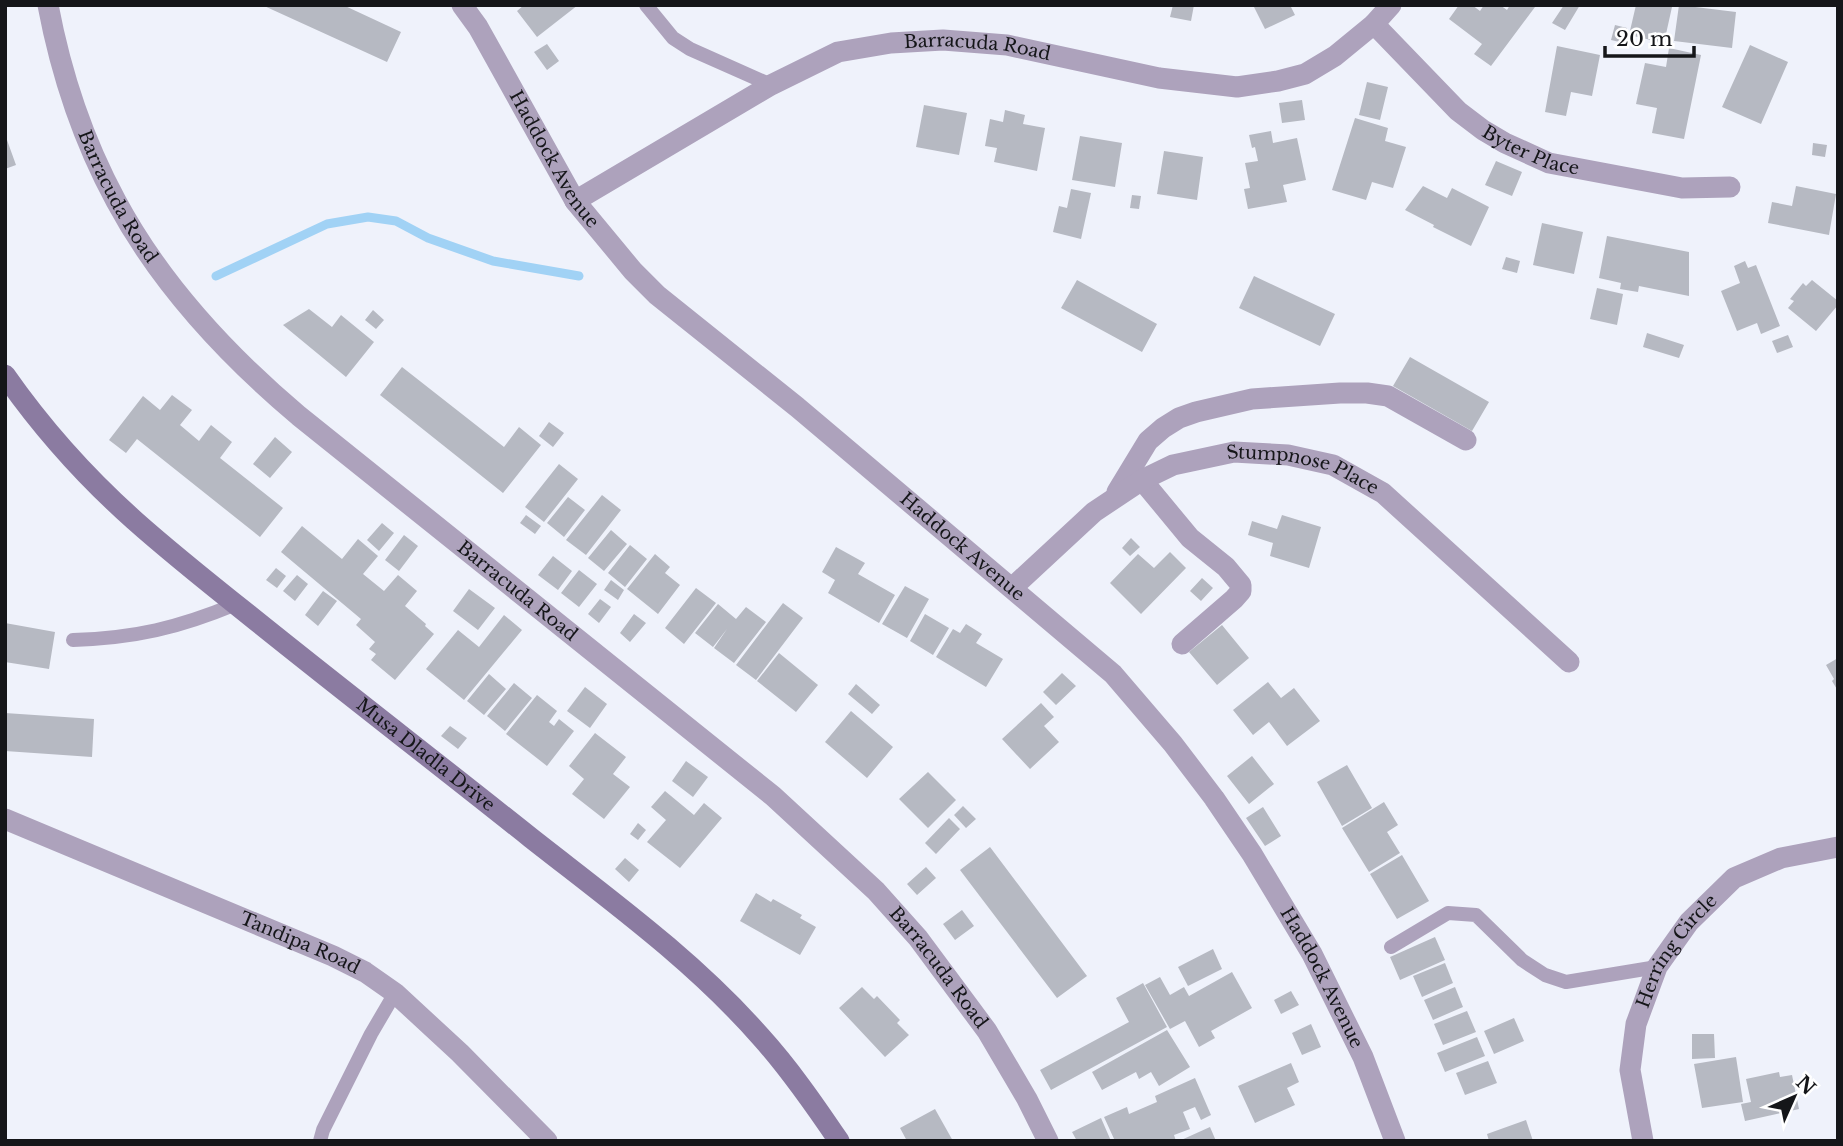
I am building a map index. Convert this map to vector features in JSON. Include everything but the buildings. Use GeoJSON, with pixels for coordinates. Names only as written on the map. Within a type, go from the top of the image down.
{"type":"FeatureCollection","features":[{"type":"Feature","properties":{"kind":"street","name":"Barracuda Road"},"geometry":{"type":"LineString","coordinates":[[48,5],[55,43],[69,91],[95,157],[116,201],[142,243],[191,308],[265,387],[299,416],[773,796],[876,891],[918,938],[986,1031],[1027,1099],[1048,1141]]}},
{"type":"Feature","properties":{"kind":"street","name":"Haddock Avenue"},"geometry":{"type":"LineString","coordinates":[[462,5],[478,27],[575,201],[633,271],[657,295],[797,407],[1113,674],[1173,744],[1252,854],[1312,954],[1363,1057],[1395,1141]]}},
{"type":"Feature","properties":{"kind":"street","name":"Barracuda Road"},"geometry":{"type":"LineString","coordinates":[[575,201],[771,85],[838,51],[891,43],[943,40],[1007,46],[1159,78],[1237,87],[1305,74],[1335,56],[1374,24],[1391,5]]}},
{"type":"Feature","properties":{"kind":"street","name":"Byter Place"},"geometry":{"type":"LineString","coordinates":[[1374,24],[1458,111],[1483,130],[1527,153],[1549,163],[1682,188],[1730,187]]}},
{"type":"Feature","properties":{"kind":"street","name":"Musa Dladla Drive"},"geometry":{"type":"LineString","coordinates":[[5,375],[42,423],[97,485],[134,520],[717,990],[760,1035],[797,1081],[839,1141]]}},
{"type":"Feature","properties":{"kind":"street"},"geometry":{"type":"LineString","coordinates":[[1114,497],[1148,441],[1163,428],[1196,412],[1252,399],[1340,393],[1388,396],[1465,440]]}},
{"type":"Feature","properties":{"kind":"street","name":"Stumpnose Place"},"geometry":{"type":"LineString","coordinates":[[1012,588],[1094,512],[1142,480],[1173,465],[1234,452],[1288,455],[1333,465],[1383,492],[1569,662]]}},
{"type":"Feature","properties":{"kind":"street"},"geometry":{"type":"LineString","coordinates":[[1142,480],[1190,538],[1226,567],[1241,585],[1241,591],[1234,599],[1182,644]]}},
{"type":"Feature","properties":{"kind":"street","name":"Tandipa Road"},"geometry":{"type":"LineString","coordinates":[[5,819],[333,956],[365,972],[395,993],[460,1053],[547,1141]]}},
{"type":"Feature","properties":{"kind":"street","name":"Herring Circle"},"geometry":{"type":"LineString","coordinates":[[1643,1141],[1630,1070],[1636,1024],[1657,967],[1689,922],[1734,878],[1781,859],[1838,848]]}},
{"type":"Feature","properties":{"kind":"lane"},"geometry":{"type":"LineString","coordinates":[[646,5],[673,38],[690,49],[771,85]]}},
{"type":"Feature","properties":{"kind":"lane"},"geometry":{"type":"LineString","coordinates":[[73,640],[110,639],[148,633],[199,620],[236,604]]}},
{"type":"Feature","properties":{"kind":"lane"},"geometry":{"type":"LineString","coordinates":[[1391,947],[1447,913],[1476,915],[1522,960],[1545,975],[1566,982],[1657,967]]}},
{"type":"Feature","properties":{"kind":"lane"},"geometry":{"type":"LineString","coordinates":[[320,1141],[359,1058],[395,993]]}},
{"type":"Feature","properties":{"kind":"waterway"},"geometry":{"type":"LineString","coordinates":[[216,276],[327,224],[368,217],[396,221],[428,238],[493,261],[579,276]]}}]}
